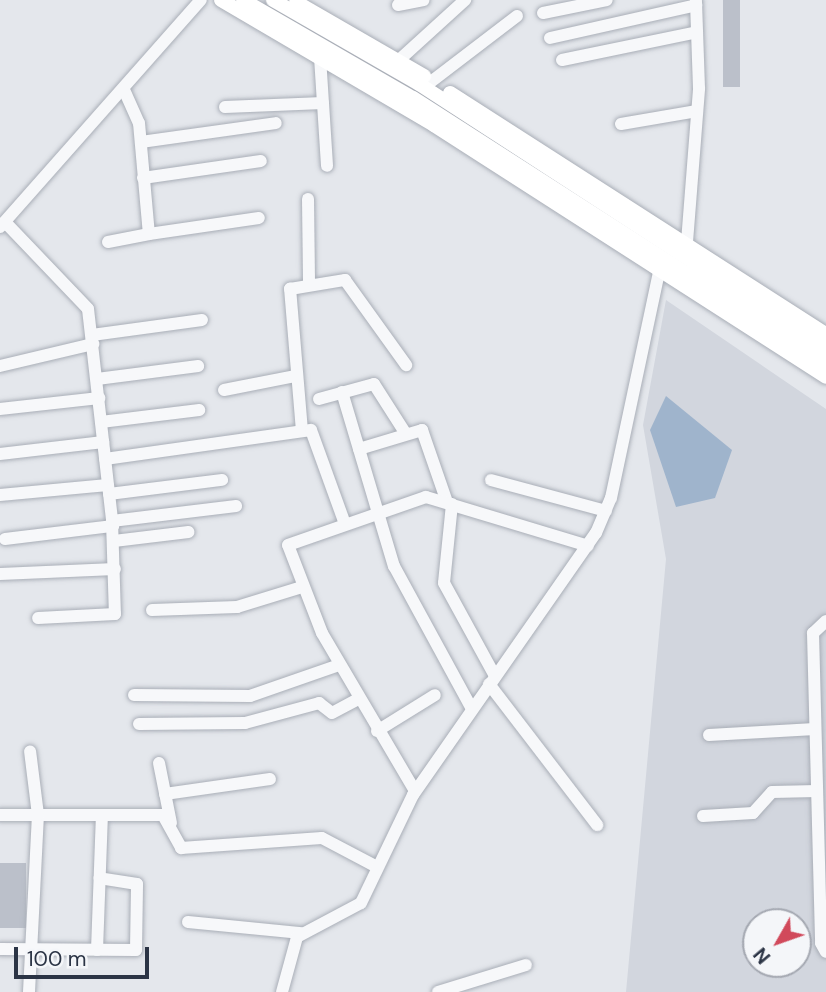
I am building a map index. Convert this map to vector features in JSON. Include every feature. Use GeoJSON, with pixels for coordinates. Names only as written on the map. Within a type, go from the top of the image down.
{"type":"FeatureCollection","features":[{"type":"Feature","properties":{"kind":"main road"},"geometry":{"type":"LineString","coordinates":[[221,0],[320,57],[660,267],[826,377]]}},
{"type":"Feature","properties":{"kind":"main road"},"geometry":{"type":"LineString","coordinates":[[243,0],[413,98],[826,363]]}},
{"type":"Feature","properties":{"kind":"main road"},"geometry":{"type":"LineString","coordinates":[[273,0],[425,83],[687,242],[826,334]]}},
{"type":"Feature","properties":{"kind":"main road"},"geometry":{"type":"LineString","coordinates":[[292,0],[398,61],[425,83],[826,348]]}},
{"type":"Feature","properties":{"kind":"street"},"geometry":{"type":"LineString","coordinates":[[38,618],[112,617],[115,569],[113,523],[93,339],[85,303],[2,225],[125,92],[201,0]]}},
{"type":"Feature","properties":{"kind":"street"},"geometry":{"type":"LineString","coordinates":[[398,5],[424,0]]}},
{"type":"Feature","properties":{"kind":"street"},"geometry":{"type":"LineString","coordinates":[[398,61],[451,6],[465,0]]}},
{"type":"Feature","properties":{"kind":"street"},"geometry":{"type":"LineString","coordinates":[[543,13],[607,0]]}},
{"type":"Feature","properties":{"kind":"street"},"geometry":{"type":"LineString","coordinates":[[550,38],[696,2],[697,111],[687,242]]}},
{"type":"Feature","properties":{"kind":"street"},"geometry":{"type":"LineString","coordinates":[[425,83],[517,16]]}},
{"type":"Feature","properties":{"kind":"street"},"geometry":{"type":"LineString","coordinates":[[562,60],[697,32]]}},
{"type":"Feature","properties":{"kind":"street"},"geometry":{"type":"LineString","coordinates":[[320,57],[327,166]]}},
{"type":"Feature","properties":{"kind":"street"},"geometry":{"type":"LineString","coordinates":[[125,92],[138,116],[149,234]]}},
{"type":"Feature","properties":{"kind":"street"},"geometry":{"type":"LineString","coordinates":[[225,107],[323,103]]}},
{"type":"Feature","properties":{"kind":"street"},"geometry":{"type":"LineString","coordinates":[[621,124],[697,111]]}},
{"type":"Feature","properties":{"kind":"street"},"geometry":{"type":"LineString","coordinates":[[141,142],[276,122]]}},
{"type":"Feature","properties":{"kind":"street"},"geometry":{"type":"LineString","coordinates":[[143,178],[261,161]]}},
{"type":"Feature","properties":{"kind":"street"},"geometry":{"type":"LineString","coordinates":[[308,199],[309,283]]}},
{"type":"Feature","properties":{"kind":"street"},"geometry":{"type":"LineString","coordinates":[[108,242],[259,218]]}},
{"type":"Feature","properties":{"kind":"street"},"geometry":{"type":"LineString","coordinates":[[188,922],[301,933],[355,910],[415,791],[588,546],[606,511],[660,267]]}},
{"type":"Feature","properties":{"kind":"street"},"geometry":{"type":"LineString","coordinates":[[302,431],[288,292],[309,283],[345,280],[406,365]]}},
{"type":"Feature","properties":{"kind":"street"},"geometry":{"type":"LineString","coordinates":[[0,366],[93,339],[202,320]]}},
{"type":"Feature","properties":{"kind":"street"},"geometry":{"type":"LineString","coordinates":[[97,379],[198,366]]}},
{"type":"Feature","properties":{"kind":"street"},"geometry":{"type":"LineString","coordinates":[[224,390],[295,376]]}},
{"type":"Feature","properties":{"kind":"street"},"geometry":{"type":"LineString","coordinates":[[319,399],[374,384],[406,434]]}},
{"type":"Feature","properties":{"kind":"street"},"geometry":{"type":"LineString","coordinates":[[342,392],[376,510],[409,598],[472,709]]}},
{"type":"Feature","properties":{"kind":"street"},"geometry":{"type":"LineString","coordinates":[[0,409],[99,398]]}},
{"type":"Feature","properties":{"kind":"street"},"geometry":{"type":"LineString","coordinates":[[101,422],[199,410]]}},
{"type":"Feature","properties":{"kind":"street"},"geometry":{"type":"LineString","coordinates":[[105,459],[302,431],[317,437],[344,521]]}},
{"type":"Feature","properties":{"kind":"street"},"geometry":{"type":"LineString","coordinates":[[359,449],[406,434],[426,433],[449,503],[444,583],[492,680],[597,825]]}},
{"type":"Feature","properties":{"kind":"street"},"geometry":{"type":"LineString","coordinates":[[0,454],[103,442]]}},
{"type":"Feature","properties":{"kind":"street"},"geometry":{"type":"LineString","coordinates":[[0,495],[222,480]]}},
{"type":"Feature","properties":{"kind":"street"},"geometry":{"type":"LineString","coordinates":[[491,480],[606,511]]}},
{"type":"Feature","properties":{"kind":"street"},"geometry":{"type":"LineString","coordinates":[[415,791],[339,665],[302,587],[288,545],[344,521],[417,498],[449,503],[588,546]]}},
{"type":"Feature","properties":{"kind":"street"},"geometry":{"type":"LineString","coordinates":[[5,539],[236,506]]}},
{"type":"Feature","properties":{"kind":"street"},"geometry":{"type":"LineString","coordinates":[[114,541],[188,532]]}},
{"type":"Feature","properties":{"kind":"street"},"geometry":{"type":"LineString","coordinates":[[0,574],[115,569]]}},
{"type":"Feature","properties":{"kind":"street"},"geometry":{"type":"LineString","coordinates":[[152,610],[237,607],[302,587]]}},
{"type":"Feature","properties":{"kind":"street"},"geometry":{"type":"LineString","coordinates":[[826,621],[813,633],[821,943],[826,952]]}},
{"type":"Feature","properties":{"kind":"street"},"geometry":{"type":"LineString","coordinates":[[134,695],[250,696],[339,665]]}},
{"type":"Feature","properties":{"kind":"street"},"geometry":{"type":"LineString","coordinates":[[377,731],[435,695]]}},
{"type":"Feature","properties":{"kind":"street"},"geometry":{"type":"LineString","coordinates":[[139,724],[245,723],[319,703],[332,713],[358,699]]}},
{"type":"Feature","properties":{"kind":"street"},"geometry":{"type":"LineString","coordinates":[[709,735],[815,729]]}},
{"type":"Feature","properties":{"kind":"street"},"geometry":{"type":"LineString","coordinates":[[29,992],[38,814],[30,751]]}},
{"type":"Feature","properties":{"kind":"street"},"geometry":{"type":"LineString","coordinates":[[159,763],[171,823],[181,848],[321,838],[377,867]]}},
{"type":"Feature","properties":{"kind":"street"},"geometry":{"type":"LineString","coordinates":[[165,794],[270,779]]}},
{"type":"Feature","properties":{"kind":"street"},"geometry":{"type":"LineString","coordinates":[[703,816],[758,811],[772,792],[817,791]]}},
{"type":"Feature","properties":{"kind":"street"},"geometry":{"type":"LineString","coordinates":[[0,815],[163,815],[171,823]]}},
{"type":"Feature","properties":{"kind":"street"},"geometry":{"type":"LineString","coordinates":[[97,950],[102,815]]}},
{"type":"Feature","properties":{"kind":"street"},"geometry":{"type":"LineString","coordinates":[[0,949],[132,952],[139,946],[137,884],[99,878]]}},
{"type":"Feature","properties":{"kind":"street"},"geometry":{"type":"LineString","coordinates":[[282,992],[301,933]]}},
{"type":"Feature","properties":{"kind":"street"},"geometry":{"type":"LineString","coordinates":[[438,992],[526,965]]}},
{"type":"Feature","properties":{"kind":"shaded area"},"geometry":{"type":"Polygon","coordinates":[[[666,300],[826,409],[826,992],[626,992],[666,559],[643,425],[666,300]]]}},
{"type":"Feature","properties":{"kind":"water"},"geometry":{"type":"Polygon","coordinates":[[[666,396],[732,450],[715,498],[676,507],[650,430],[666,396]]]}},
{"type":"Feature","properties":{"kind":"building"},"geometry":{"type":"Polygon","coordinates":[[[723,0],[740,0],[740,87],[723,87],[723,0]]]}},
{"type":"Feature","properties":{"kind":"building"},"geometry":{"type":"Polygon","coordinates":[[[0,863],[26,863],[26,928],[0,928],[0,863]]]}}]}
